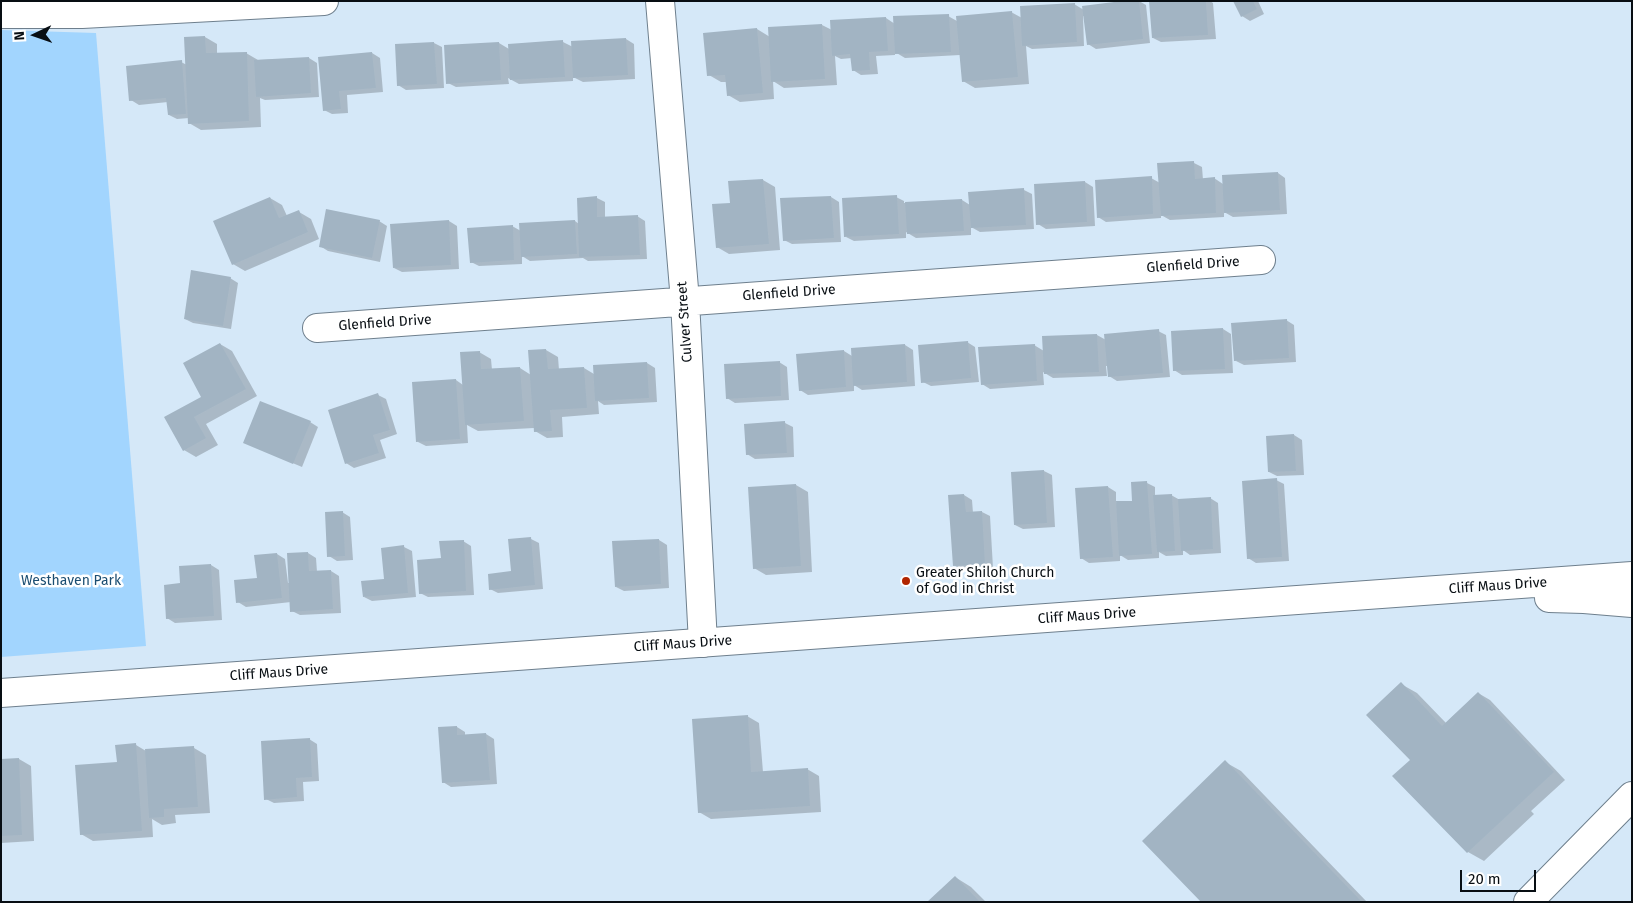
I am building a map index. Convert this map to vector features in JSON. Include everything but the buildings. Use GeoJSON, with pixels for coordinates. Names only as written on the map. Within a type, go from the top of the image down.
{"type":"FeatureCollection","features":[{"type":"Feature","properties":{"kind":"street"},"geometry":{"type":"LineString","coordinates":[[1,14],[82,14],[324,1]]}},
{"type":"Feature","properties":{"kind":"street","name":"Culver Street"},"geometry":{"type":"LineString","coordinates":[[660,1],[685,301],[703,643]]}},
{"type":"Feature","properties":{"kind":"street","name":"Glenfield Drive"},"geometry":{"type":"LineString","coordinates":[[317,328],[1261,260]]}},
{"type":"Feature","properties":{"kind":"street","name":"Cliff Maus Drive"},"geometry":{"type":"LineString","coordinates":[[1,693],[1632,576]]}},
{"type":"Feature","properties":{"kind":"street","name":"Cliff Maus Drive"},"geometry":{"type":"LineString","coordinates":[[1365,596],[1584,599],[1632,602]]}},
{"type":"Feature","properties":{"kind":"street"},"geometry":{"type":"LineString","coordinates":[[1528,902],[1632,796]]}},
{"type":"Feature","properties":{"kind":"green space","name":"Westhaven Park"},"geometry":{"type":"Polygon","coordinates":[[[1,30],[96,33],[146,646],[1,657],[1,30]]]}},
{"type":"Feature","properties":{"kind":"place","name":"Greater Shiloh Church of God in Christ"},"geometry":{"type":"Point","coordinates":[906,581]}}]}
